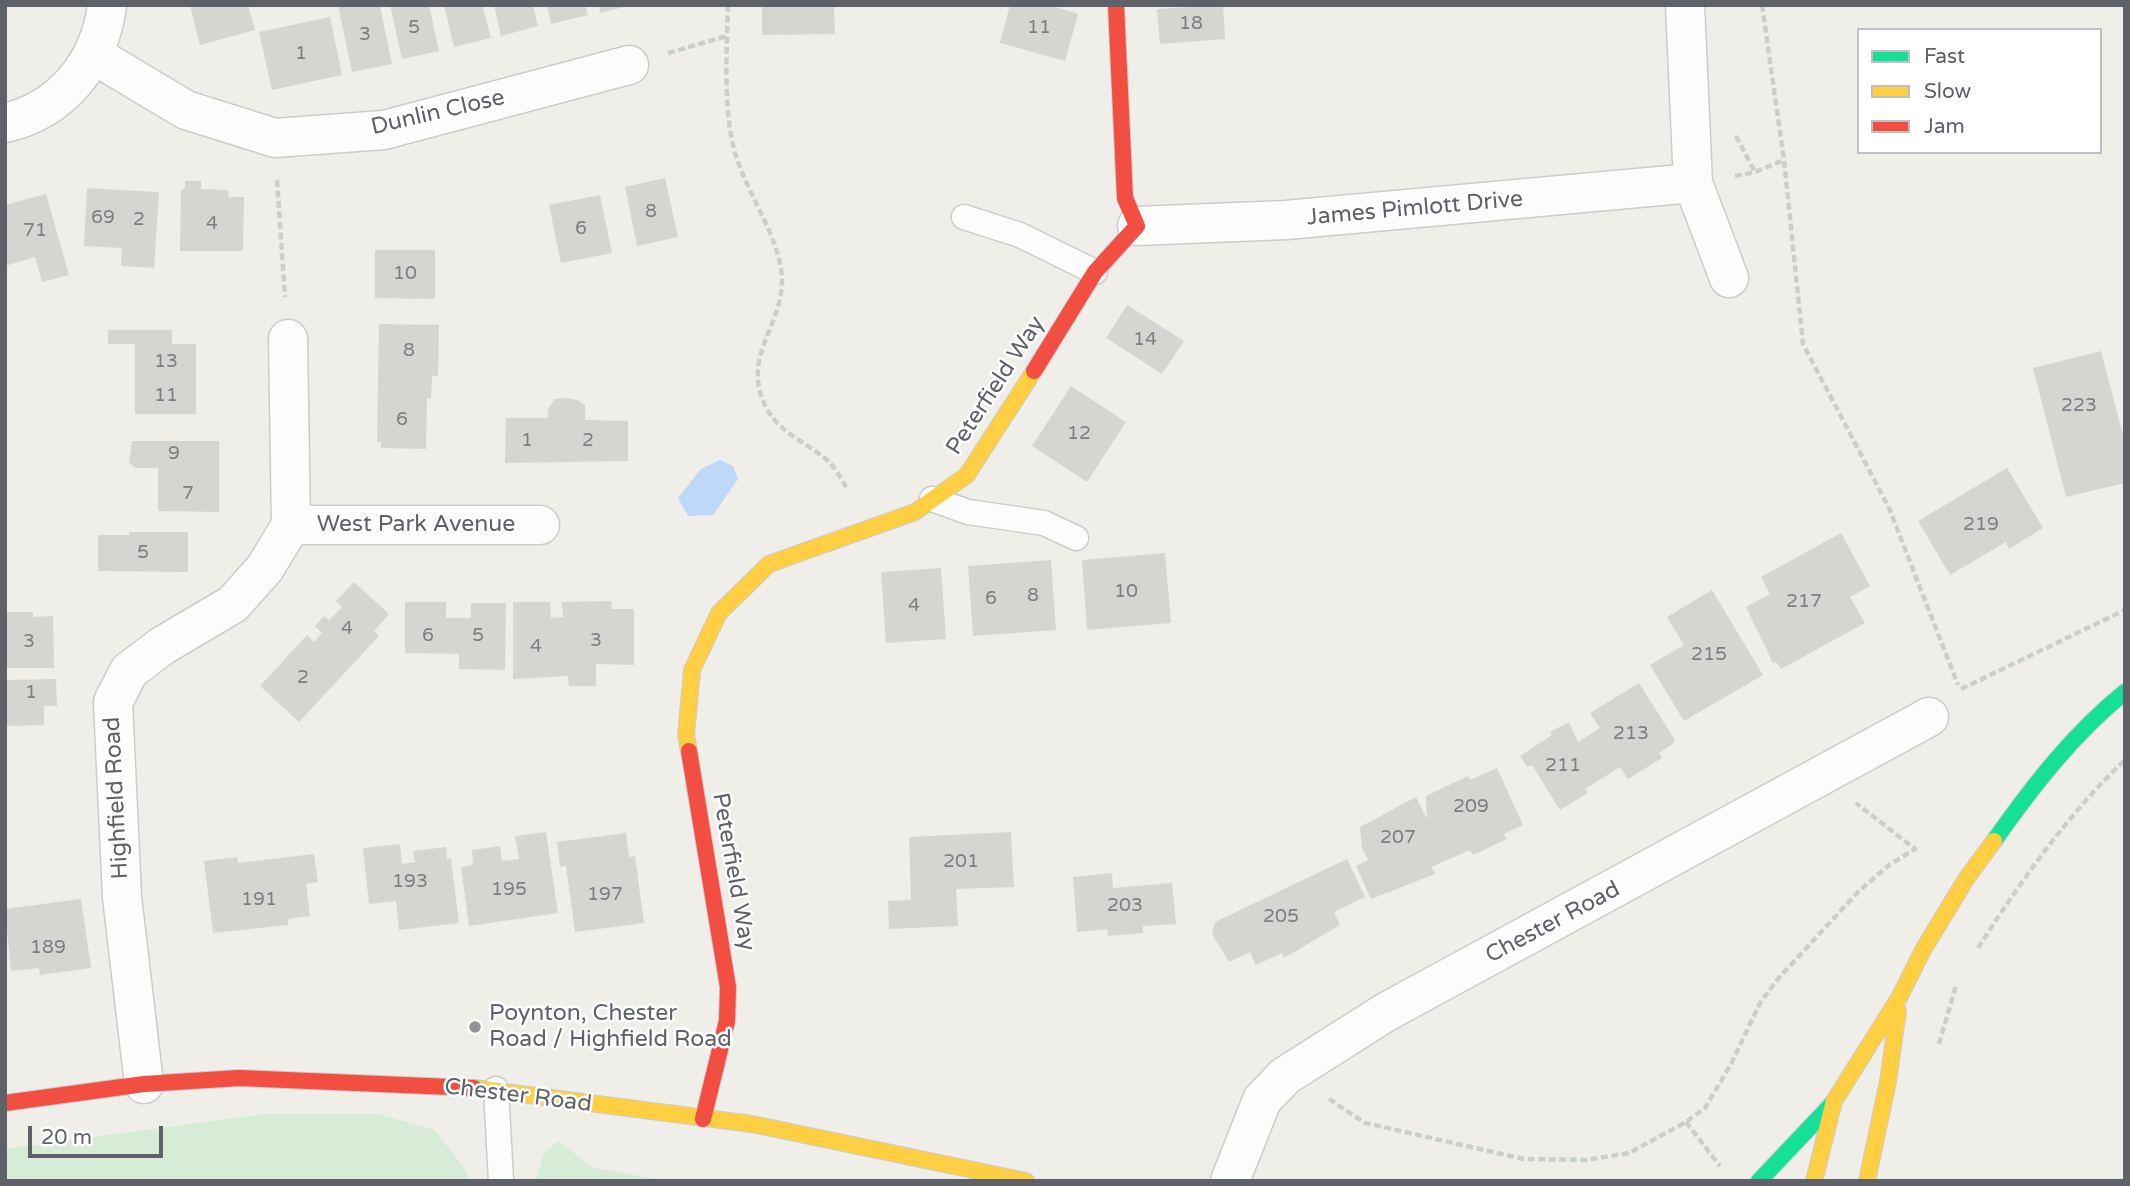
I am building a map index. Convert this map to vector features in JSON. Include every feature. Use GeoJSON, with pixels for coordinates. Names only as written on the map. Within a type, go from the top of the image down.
{"type":"FeatureCollection","features":[{"type":"Feature","properties":{"kind":"main road"},"geometry":{"type":"LineString","coordinates":[[1116,5],[1123,103],[1125,198],[1136,226]]}},
{"type":"Feature","properties":{"kind":"main road","name":"Peterfield Way"},"geometry":{"type":"LineString","coordinates":[[703,1119],[727,1021],[728,987],[686,735],[692,670],[719,613],[769,564],[915,512],[967,475],[996,434],[1095,272],[1132,235],[1136,226]]}},
{"type":"Feature","properties":{"kind":"main road"},"geometry":{"type":"LineString","coordinates":[[1759,1181],[1834,1101],[1899,998],[1923,950],[1966,879],[2034,784],[2104,709],[2125,692]]}},
{"type":"Feature","properties":{"kind":"main road"},"geometry":{"type":"LineString","coordinates":[[1867,1181],[1888,1081],[1899,998]]}},
{"type":"Feature","properties":{"kind":"main road","name":"Chester Road"},"geometry":{"type":"LineString","coordinates":[[5,1103],[144,1084],[239,1078],[344,1080],[496,1089],[752,1124],[1026,1181]]}},
{"type":"Feature","properties":{"kind":"main road"},"geometry":{"type":"LineString","coordinates":[[1814,1181],[1834,1101]]}},
{"type":"Feature","properties":{"kind":"street"},"geometry":{"type":"LineString","coordinates":[[5,123],[20,120],[71,87],[94,55],[107,5]]}},
{"type":"Feature","properties":{"kind":"street"},"geometry":{"type":"LineString","coordinates":[[1685,5],[1693,183],[1729,278]]}},
{"type":"Feature","properties":{"kind":"street","name":"Dunlin Close"},"geometry":{"type":"LineString","coordinates":[[94,55],[186,110],[275,138],[384,130],[629,65]]}},
{"type":"Feature","properties":{"kind":"street","name":"James Pimlott Drive"},"geometry":{"type":"LineString","coordinates":[[1136,226],[1286,220],[1693,183]]}},
{"type":"Feature","properties":{"kind":"street"},"geometry":{"type":"LineString","coordinates":[[288,339],[291,525]]}},
{"type":"Feature","properties":{"kind":"street","name":"West Park Avenue"},"geometry":{"type":"LineString","coordinates":[[291,525],[540,525]]}},
{"type":"Feature","properties":{"kind":"street","name":"Highfield Road"},"geometry":{"type":"LineString","coordinates":[[144,1084],[122,897],[113,702],[129,671],[162,646],[233,604],[265,568],[291,525]]}},
{"type":"Feature","properties":{"kind":"street","name":"Chester Road"},"geometry":{"type":"LineString","coordinates":[[1230,1181],[1262,1100],[1285,1076],[1386,1012],[1929,718]]}},
{"type":"Feature","properties":{"kind":"lane"},"geometry":{"type":"LineString","coordinates":[[964,217],[1020,235],[1095,272]]}},
{"type":"Feature","properties":{"kind":"lane"},"geometry":{"type":"LineString","coordinates":[[932,499],[968,512],[1044,523],[1076,538]]}},
{"type":"Feature","properties":{"kind":"lane"},"geometry":{"type":"LineString","coordinates":[[496,1089],[501,1181]]}},
{"type":"Feature","properties":{"kind":"path"},"geometry":{"type":"LineString","coordinates":[[728,5],[731,128],[736,157],[775,247],[782,280],[778,307],[765,336],[755,370],[759,389],[768,411],[787,432],[829,461],[851,494],[865,530]]}},
{"type":"Feature","properties":{"kind":"path"},"geometry":{"type":"LineString","coordinates":[[1762,5],[1784,160],[1803,344],[1889,508],[1959,690],[1929,718]]}},
{"type":"Feature","properties":{"kind":"path"},"geometry":{"type":"LineString","coordinates":[[629,65],[727,36]]}},
{"type":"Feature","properties":{"kind":"path"},"geometry":{"type":"LineString","coordinates":[[275,138],[288,339]]}},
{"type":"Feature","properties":{"kind":"path"},"geometry":{"type":"LineString","coordinates":[[1693,183],[1755,172],[1784,160]]}},
{"type":"Feature","properties":{"kind":"path"},"geometry":{"type":"LineString","coordinates":[[1977,950],[2029,871],[2099,784],[2125,760]]}},
{"type":"Feature","properties":{"kind":"path"},"geometry":{"type":"LineString","coordinates":[[1285,1076],[1326,1097],[1365,1123],[1524,1159],[1586,1160],[1629,1153],[1686,1122],[1704,1108],[1731,1064],[1760,1003],[1792,962],[1857,892],[1889,865],[1915,849]]}},
{"type":"Feature","properties":{"kind":"path"},"geometry":{"type":"LineString","coordinates":[[1935,1057],[1957,981]]}},
{"type":"Feature","properties":{"kind":"path"},"geometry":{"type":"LineString","coordinates":[[1686,1122],[1727,1175]]}},
{"type":"Feature","properties":{"kind":"green space"},"geometry":{"type":"Polygon","coordinates":[[[265,1114],[378,1114],[435,1130],[467,1172],[468,1181],[5,1181],[5,1149],[265,1114]]]}},
{"type":"Feature","properties":{"kind":"green space"},"geometry":{"type":"Polygon","coordinates":[[[558,1141],[594,1168],[667,1181],[536,1181],[544,1153],[558,1141]]]}},
{"type":"Feature","properties":{"kind":"water"},"geometry":{"type":"Polygon","coordinates":[[[720,460],[733,466],[738,479],[713,515],[688,516],[678,498],[701,469],[720,460]]]}},
{"type":"Feature","properties":{"kind":"building"},"geometry":{"type":"Polygon","coordinates":[[[190,5],[248,5],[255,30],[200,45],[190,5]]]}},
{"type":"Feature","properties":{"kind":"building"},"geometry":{"type":"Polygon","coordinates":[[[338,5],[380,6],[392,64],[352,72],[338,5]]]}},
{"type":"Feature","properties":{"kind":"building"},"geometry":{"type":"Polygon","coordinates":[[[390,5],[429,5],[439,51],[402,59],[390,5]]]}},
{"type":"Feature","properties":{"kind":"building"},"geometry":{"type":"Polygon","coordinates":[[[444,5],[482,5],[491,38],[454,47],[444,5]]]}},
{"type":"Feature","properties":{"kind":"building"},"geometry":{"type":"Polygon","coordinates":[[[494,5],[533,5],[538,26],[501,36],[494,5]]]}},
{"type":"Feature","properties":{"kind":"building"},"geometry":{"type":"Polygon","coordinates":[[[547,5],[585,5],[588,15],[551,24],[547,5]]]}},
{"type":"Feature","properties":{"kind":"building"},"geometry":{"type":"Polygon","coordinates":[[[599,5],[628,5],[628,6],[600,13],[599,5]]]}},
{"type":"Feature","properties":{"kind":"building"},"geometry":{"type":"Polygon","coordinates":[[[762,5],[834,5],[835,34],[762,35],[762,5]]]}},
{"type":"Feature","properties":{"kind":"building"},"geometry":{"type":"Polygon","coordinates":[[[1010,5],[1049,5],[1078,14],[1065,61],[1000,43],[1010,5]]]}},
{"type":"Feature","properties":{"kind":"building"},"geometry":{"type":"Polygon","coordinates":[[[1223,5],[1225,39],[1160,44],[1157,9],[1223,5]]]}},
{"type":"Feature","properties":{"kind":"building"},"geometry":{"type":"Polygon","coordinates":[[[330,17],[342,75],[272,90],[259,32],[330,17]]]}},
{"type":"Feature","properties":{"kind":"building"},"geometry":{"type":"Polygon","coordinates":[[[665,178],[678,237],[637,246],[625,187],[665,178]]]}},
{"type":"Feature","properties":{"kind":"building"},"geometry":{"type":"Polygon","coordinates":[[[185,181],[201,181],[201,189],[228,190],[229,197],[244,197],[243,251],[180,251],[181,189],[185,189],[185,181]]]}},
{"type":"Feature","properties":{"kind":"building"},"geometry":{"type":"Polygon","coordinates":[[[87,188],[159,192],[154,268],[121,266],[122,248],[84,246],[87,188]]]}},
{"type":"Feature","properties":{"kind":"building"},"geometry":{"type":"Polygon","coordinates":[[[46,194],[69,275],[42,282],[35,257],[5,266],[5,205],[46,194]]]}},
{"type":"Feature","properties":{"kind":"building"},"geometry":{"type":"Polygon","coordinates":[[[600,195],[612,253],[561,263],[549,205],[600,195]]]}},
{"type":"Feature","properties":{"kind":"building"},"geometry":{"type":"Polygon","coordinates":[[[375,250],[435,250],[435,299],[375,298],[375,250]]]}},
{"type":"Feature","properties":{"kind":"building"},"geometry":{"type":"Polygon","coordinates":[[[1127,305],[1184,341],[1162,374],[1106,338],[1127,305]]]}},
{"type":"Feature","properties":{"kind":"building"},"geometry":{"type":"Polygon","coordinates":[[[379,324],[439,325],[438,376],[432,376],[431,398],[427,398],[426,449],[381,448],[381,442],[377,442],[379,324]]]}},
{"type":"Feature","properties":{"kind":"building"},"geometry":{"type":"Polygon","coordinates":[[[108,330],[172,330],[172,344],[196,344],[196,414],[135,414],[135,344],[108,344],[108,330]]]}},
{"type":"Feature","properties":{"kind":"building"},"geometry":{"type":"Polygon","coordinates":[[[2101,351],[2125,443],[2125,483],[2066,497],[2033,368],[2101,351]]]}},
{"type":"Feature","properties":{"kind":"building"},"geometry":{"type":"Polygon","coordinates":[[[1071,386],[1126,422],[1087,482],[1032,446],[1071,386]]]}},
{"type":"Feature","properties":{"kind":"building"},"geometry":{"type":"Polygon","coordinates":[[[567,398],[585,405],[585,420],[628,421],[628,461],[505,463],[506,418],[548,418],[548,409],[555,399],[567,398]]]}},
{"type":"Feature","properties":{"kind":"building"},"geometry":{"type":"Polygon","coordinates":[[[132,441],[219,441],[219,512],[158,511],[158,468],[136,468],[129,463],[132,441]]]}},
{"type":"Feature","properties":{"kind":"building"},"geometry":{"type":"Polygon","coordinates":[[[2007,468],[2043,528],[2009,549],[2006,542],[1950,575],[1918,521],[2007,468]]]}},
{"type":"Feature","properties":{"kind":"building"},"geometry":{"type":"Polygon","coordinates":[[[129,532],[188,532],[188,572],[98,571],[98,535],[129,535],[129,532]]]}},
{"type":"Feature","properties":{"kind":"building"},"geometry":{"type":"Polygon","coordinates":[[[1841,533],[1870,586],[1850,597],[1865,623],[1781,669],[1776,662],[1773,663],[1746,607],[1770,594],[1761,577],[1841,533]]]}},
{"type":"Feature","properties":{"kind":"building"},"geometry":{"type":"Polygon","coordinates":[[[1165,553],[1171,623],[1087,630],[1082,560],[1165,553]]]}},
{"type":"Feature","properties":{"kind":"building"},"geometry":{"type":"Polygon","coordinates":[[[1051,560],[1056,630],[973,636],[968,566],[1051,560]]]}},
{"type":"Feature","properties":{"kind":"building"},"geometry":{"type":"Polygon","coordinates":[[[941,568],[946,639],[886,643],[881,572],[941,568]]]}},
{"type":"Feature","properties":{"kind":"building"},"geometry":{"type":"Polygon","coordinates":[[[354,582],[389,614],[374,631],[379,636],[299,722],[260,686],[307,635],[314,642],[322,633],[315,626],[324,616],[329,620],[342,607],[336,601],[354,582]]]}},
{"type":"Feature","properties":{"kind":"building"},"geometry":{"type":"Polygon","coordinates":[[[1712,590],[1763,675],[1684,721],[1650,665],[1684,645],[1667,617],[1712,590]]]}},
{"type":"Feature","properties":{"kind":"building"},"geometry":{"type":"Polygon","coordinates":[[[611,601],[612,609],[634,609],[634,665],[596,664],[596,686],[569,686],[568,676],[513,679],[513,602],[550,602],[551,618],[563,617],[562,602],[611,601]]]}},
{"type":"Feature","properties":{"kind":"building"},"geometry":{"type":"Polygon","coordinates":[[[405,602],[446,602],[446,618],[471,618],[471,603],[506,603],[505,670],[459,669],[459,654],[405,653],[405,602]]]}},
{"type":"Feature","properties":{"kind":"building"},"geometry":{"type":"Polygon","coordinates":[[[5,612],[33,612],[33,617],[53,616],[54,668],[5,668],[5,612]]]}},
{"type":"Feature","properties":{"kind":"building"},"geometry":{"type":"Polygon","coordinates":[[[56,679],[57,706],[44,706],[44,725],[5,726],[5,680],[56,679]]]}},
{"type":"Feature","properties":{"kind":"building"},"geometry":{"type":"Polygon","coordinates":[[[1639,683],[1675,740],[1673,744],[1659,753],[1662,758],[1628,779],[1620,767],[1585,789],[1588,793],[1560,810],[1532,765],[1527,767],[1520,756],[1552,735],[1550,732],[1569,722],[1578,742],[1600,728],[1590,713],[1639,683]]]}},
{"type":"Feature","properties":{"kind":"building"},"geometry":{"type":"Polygon","coordinates":[[[1497,768],[1523,825],[1504,834],[1507,839],[1473,855],[1470,850],[1431,867],[1435,874],[1371,899],[1356,866],[1368,860],[1362,848],[1360,827],[1416,797],[1427,819],[1426,796],[1468,776],[1470,780],[1497,768]]]}},
{"type":"Feature","properties":{"kind":"building"},"geometry":{"type":"Polygon","coordinates":[[[546,832],[558,913],[469,926],[461,867],[473,865],[472,850],[500,846],[502,861],[519,859],[515,836],[546,832]]]}},
{"type":"Feature","properties":{"kind":"building"},"geometry":{"type":"Polygon","coordinates":[[[1011,832],[1014,887],[956,889],[958,926],[889,929],[888,901],[911,900],[909,837],[1011,832]]]}},
{"type":"Feature","properties":{"kind":"building"},"geometry":{"type":"Polygon","coordinates":[[[626,833],[629,857],[635,856],[644,923],[575,932],[566,866],[560,867],[557,842],[626,833]]]}},
{"type":"Feature","properties":{"kind":"building"},"geometry":{"type":"Polygon","coordinates":[[[400,844],[402,864],[415,862],[413,851],[446,847],[447,859],[451,859],[459,923],[399,930],[396,901],[369,904],[363,848],[400,844]]]}},
{"type":"Feature","properties":{"kind":"building"},"geometry":{"type":"Polygon","coordinates":[[[314,854],[318,882],[306,884],[310,916],[288,919],[288,925],[213,933],[204,861],[237,857],[238,863],[314,854]]]}},
{"type":"Feature","properties":{"kind":"building"},"geometry":{"type":"Polygon","coordinates":[[[1347,859],[1365,897],[1334,912],[1340,925],[1284,958],[1282,953],[1256,965],[1250,952],[1229,962],[1212,934],[1215,922],[1347,859]]]}},
{"type":"Feature","properties":{"kind":"building"},"geometry":{"type":"Polygon","coordinates":[[[1112,873],[1113,888],[1172,883],[1176,924],[1143,926],[1143,933],[1108,936],[1107,929],[1077,932],[1073,877],[1112,873]]]}},
{"type":"Feature","properties":{"kind":"building"},"geometry":{"type":"Polygon","coordinates":[[[81,899],[91,968],[40,975],[39,968],[11,971],[5,909],[81,899]]]}},
{"type":"Feature","properties":{"kind":"traffic: fast"},"geometry":{"type":"LineString","coordinates":[[1994,841],[2054,762],[2088,725],[2125,692]]}},
{"type":"Feature","properties":{"kind":"traffic: fast"},"geometry":{"type":"LineString","coordinates":[[1759,1181],[1832,1104]]}},
{"type":"Feature","properties":{"kind":"traffic: slow"},"geometry":{"type":"LineString","coordinates":[[689,751],[686,735],[692,670],[719,613],[769,564],[915,512],[967,475],[1034,371]]}},
{"type":"Feature","properties":{"kind":"traffic: slow"},"geometry":{"type":"LineString","coordinates":[[1814,1181],[1834,1101],[1899,998],[1923,950],[1966,879],[1994,841]]}},
{"type":"Feature","properties":{"kind":"traffic: slow"},"geometry":{"type":"LineString","coordinates":[[1867,1181],[1888,1081],[1898,1011]]}},
{"type":"Feature","properties":{"kind":"traffic: slow"},"geometry":{"type":"LineString","coordinates":[[474,1088],[752,1124],[1026,1181]]}},
{"type":"Feature","properties":{"kind":"traffic: jam"},"geometry":{"type":"LineString","coordinates":[[1034,371],[1095,272],[1137,226],[1125,198],[1116,5]]}},
{"type":"Feature","properties":{"kind":"traffic: jam"},"geometry":{"type":"LineString","coordinates":[[689,751],[728,987],[727,1021],[703,1119]]}},
{"type":"Feature","properties":{"kind":"traffic: jam"},"geometry":{"type":"LineString","coordinates":[[5,1103],[144,1084],[239,1078],[474,1088]]}},
{"type":"Feature","properties":{"kind":"place","name":"Poynton, Chester Road / Highfield Road"},"geometry":{"type":"Point","coordinates":[475,1027]}}]}
